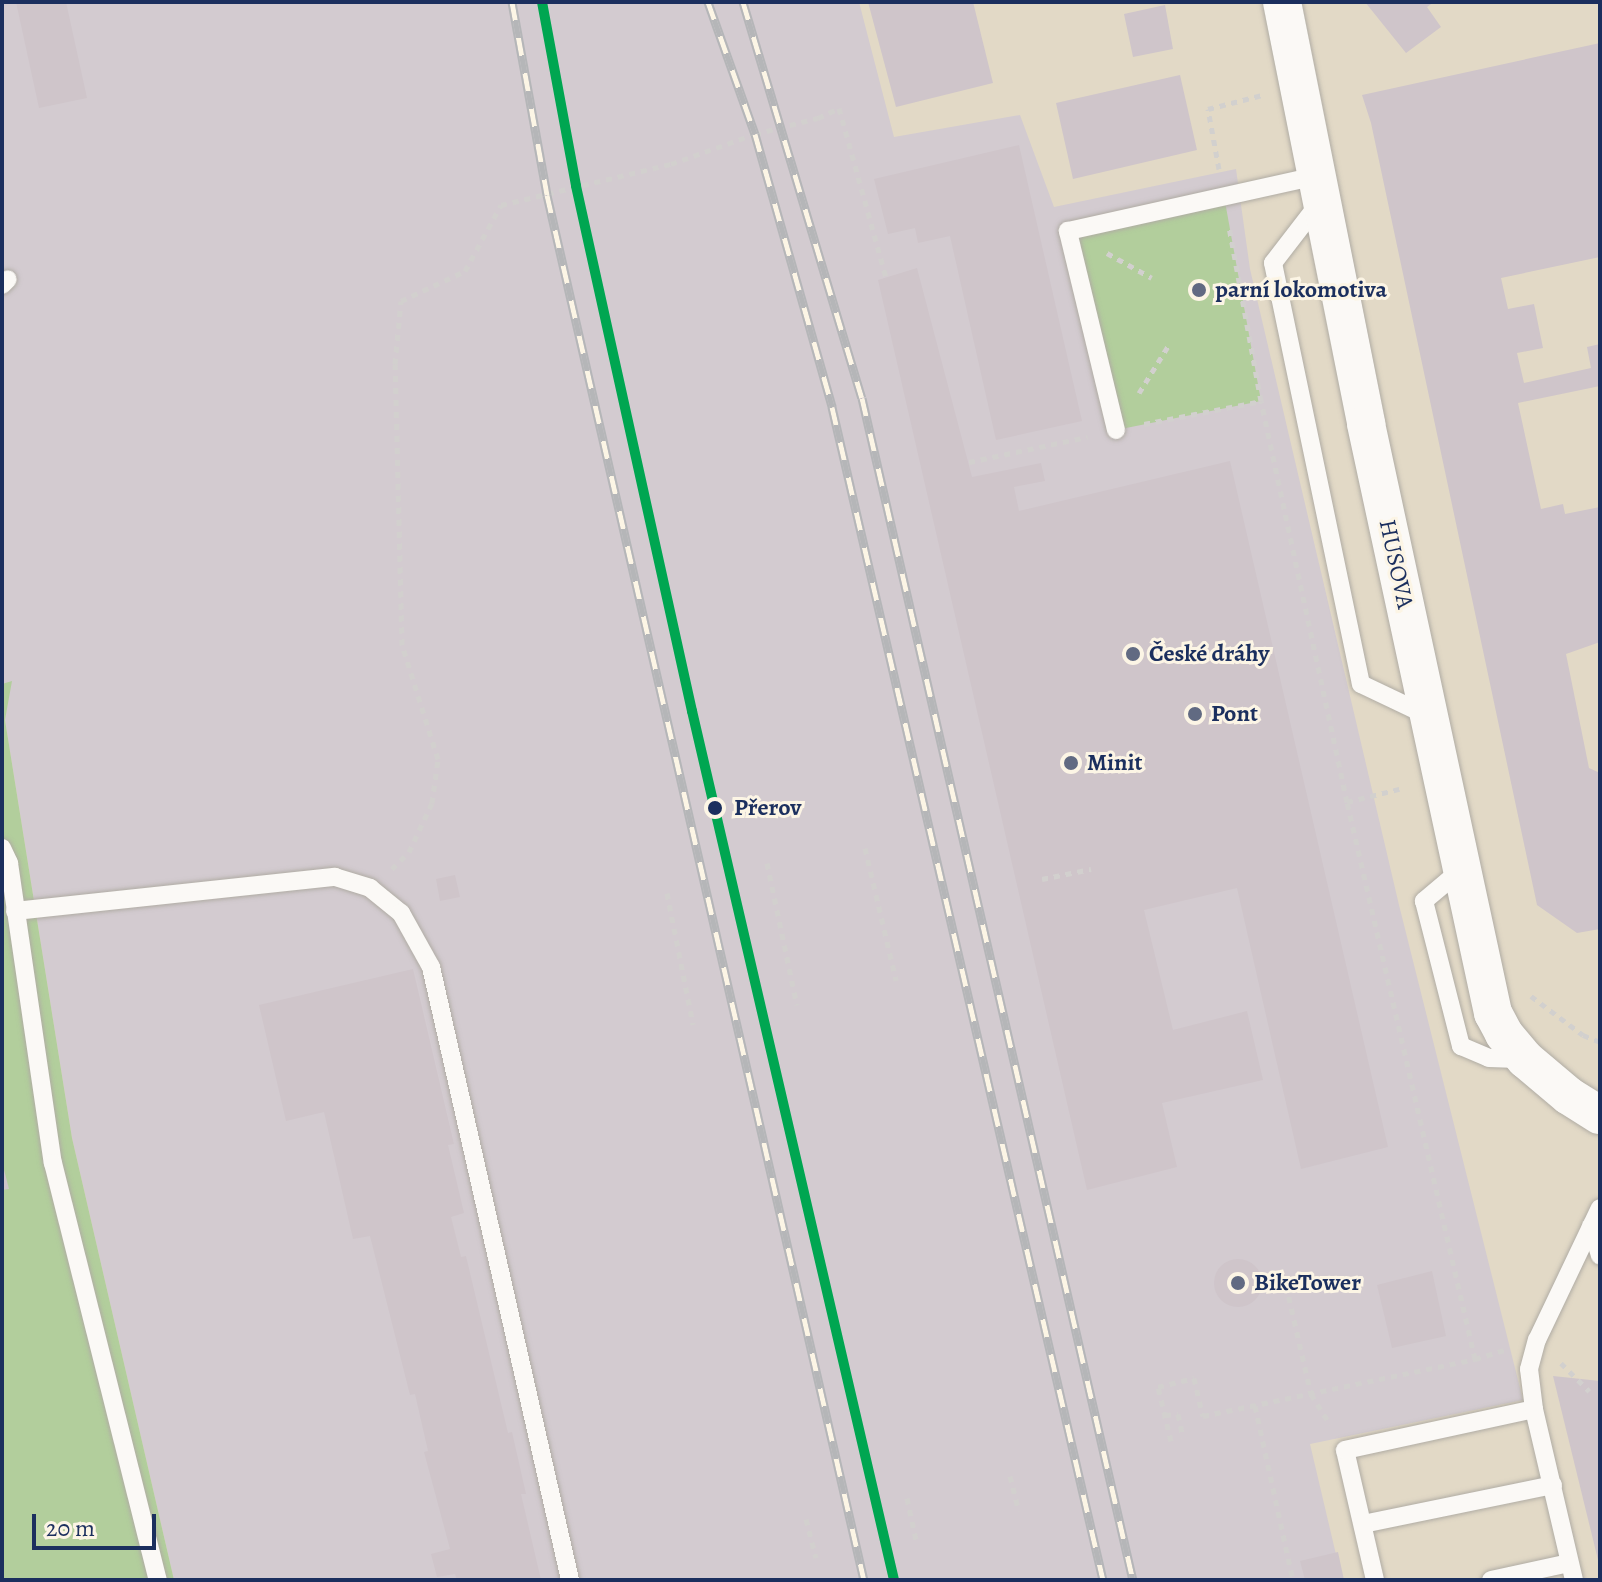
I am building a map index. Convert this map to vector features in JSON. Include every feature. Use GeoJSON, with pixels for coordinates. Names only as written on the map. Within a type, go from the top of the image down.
{"type":"FeatureCollection","features":[{"type":"Feature","properties":{"kind":"street","name":"HUSOVA"},"geometry":{"type":"LineString","coordinates":[[1282,2],[1428,716],[1493,1013],[1504,1034],[1525,1059],[1585,1105]]}},
{"type":"Feature","properties":{"kind":"lane"},"geometry":{"type":"LineString","coordinates":[[1116,430],[1068,231],[1319,188]]}},
{"type":"Feature","properties":{"kind":"lane"},"geometry":{"type":"LineString","coordinates":[[1319,188],[1273,263],[1279,294],[1361,684],[1428,716]]}},
{"type":"Feature","properties":{"kind":"lane"},"geometry":{"type":"LineString","coordinates":[[2,848],[9,863],[53,1163],[158,1580]]}},
{"type":"Feature","properties":{"kind":"lane"},"geometry":{"type":"LineString","coordinates":[[15,911],[335,877],[370,888],[401,913],[431,967],[570,1580]]}},
{"type":"Feature","properties":{"kind":"lane"},"geometry":{"type":"LineString","coordinates":[[1491,1580],[1572,1571],[1534,1409],[1529,1369],[1537,1340],[1596,1231],[1600,1208]]}},
{"type":"Feature","properties":{"kind":"lane"},"geometry":{"type":"LineString","coordinates":[[1596,1231],[1600,1256]]}},
{"type":"Feature","properties":{"kind":"lane"},"geometry":{"type":"LineString","coordinates":[[1375,1580],[1345,1450],[1534,1409]]}},
{"type":"Feature","properties":{"kind":"lane"},"geometry":{"type":"LineString","coordinates":[[1363,1524],[1553,1485]]}},
{"type":"Feature","properties":{"kind":"path"},"geometry":{"type":"LineString","coordinates":[[370,888],[409,852],[432,803],[438,759],[402,645],[395,364],[401,301],[465,271],[501,205],[671,164],[755,134],[818,118],[839,108],[886,277]]}},
{"type":"Feature","properties":{"kind":"path"},"geometry":{"type":"LineString","coordinates":[[1116,430],[1170,343]]}},
{"type":"Feature","properties":{"kind":"path"},"geometry":{"type":"LineString","coordinates":[[1171,1441],[1158,1387],[1194,1378],[1203,1416],[1475,1359],[1347,802],[1261,401]]}},
{"type":"Feature","properties":{"kind":"path"},"geometry":{"type":"LineString","coordinates":[[1347,802],[1399,789]]}},
{"type":"Feature","properties":{"kind":"path"},"geometry":{"type":"LineString","coordinates":[[865,848],[896,980]]}},
{"type":"Feature","properties":{"kind":"path"},"geometry":{"type":"LineString","coordinates":[[767,863],[797,1005]]}},
{"type":"Feature","properties":{"kind":"path"},"geometry":{"type":"LineString","coordinates":[[1042,879],[1091,869]]}},
{"type":"Feature","properties":{"kind":"path"},"geometry":{"type":"LineString","coordinates":[[667,893],[693,1024]]}},
{"type":"Feature","properties":{"kind":"path"},"geometry":{"type":"LineString","coordinates":[[1286,1285],[1311,1394]]}},
{"type":"Feature","properties":{"kind":"path"},"geometry":{"type":"LineString","coordinates":[[1255,1406],[1293,1580]]}},
{"type":"Feature","properties":{"kind":"path"},"geometry":{"type":"LineString","coordinates":[[1165,1415],[1178,1414],[1183,1437]]}},
{"type":"Feature","properties":{"kind":"path"},"geometry":{"type":"LineString","coordinates":[[1010,1476],[1019,1511]]}},
{"type":"Feature","properties":{"kind":"path"},"geometry":{"type":"LineString","coordinates":[[907,1498],[916,1540]]}},
{"type":"Feature","properties":{"kind":"path"},"geometry":{"type":"LineString","coordinates":[[806,1519],[816,1558]]}},
{"type":"Feature","properties":{"kind":"shaded area"},"geometry":{"type":"Polygon","coordinates":[[[2,2],[859,2],[894,137],[1020,115],[1054,207],[1236,169],[1250,269],[1399,905],[1523,1400],[1310,1444],[1342,1580],[174,1580],[72,1138],[5,720],[11,682],[2,684],[2,2]]]}},
{"type":"Feature","properties":{"kind":"green space"},"geometry":{"type":"Polygon","coordinates":[[[1224,196],[1261,401],[1116,430],[1068,231],[1224,196]]]}},
{"type":"Feature","properties":{"kind":"green space"},"geometry":{"type":"Polygon","coordinates":[[[12,681],[5,720],[72,1138],[174,1580],[2,1580],[2,684],[12,681]]]}},
{"type":"Feature","properties":{"kind":"building"},"geometry":{"type":"Polygon","coordinates":[[[16,2],[66,2],[87,98],[39,108],[16,2]]]}},
{"type":"Feature","properties":{"kind":"building"},"geometry":{"type":"Polygon","coordinates":[[[868,2],[973,2],[993,83],[896,107],[868,2]]]}},
{"type":"Feature","properties":{"kind":"building"},"geometry":{"type":"Polygon","coordinates":[[[1365,2],[1434,2],[1427,7],[1441,27],[1406,53],[1365,2]]]}},
{"type":"Feature","properties":{"kind":"building"},"geometry":{"type":"Polygon","coordinates":[[[1165,5],[1173,49],[1133,57],[1124,14],[1165,5]]]}},
{"type":"Feature","properties":{"kind":"building"},"geometry":{"type":"Polygon","coordinates":[[[1600,43],[1600,257],[1501,278],[1508,309],[1534,304],[1543,348],[1517,353],[1524,383],[1591,368],[1587,347],[1600,344],[1600,386],[1518,403],[1541,509],[1563,504],[1565,514],[1600,507],[1600,642],[1566,654],[1589,768],[1600,773],[1600,929],[1577,933],[1537,905],[1371,123],[1362,95],[1600,43]]]}},
{"type":"Feature","properties":{"kind":"building"},"geometry":{"type":"Polygon","coordinates":[[[1180,75],[1197,150],[1073,179],[1056,103],[1180,75]]]}},
{"type":"Feature","properties":{"kind":"building"},"geometry":{"type":"Polygon","coordinates":[[[1019,145],[1082,421],[996,440],[950,236],[918,243],[915,228],[888,234],[874,179],[1019,145]]]}},
{"type":"Feature","properties":{"kind":"building"},"geometry":{"type":"Polygon","coordinates":[[[917,268],[972,477],[1041,463],[1045,481],[1014,487],[1019,511],[1230,461],[1388,1147],[1301,1169],[1237,888],[1144,910],[1173,1030],[1247,1011],[1263,1080],[1162,1103],[1177,1167],[1087,1190],[878,280],[917,268]]]}},
{"type":"Feature","properties":{"kind":"building"},"geometry":{"type":"Polygon","coordinates":[[[455,875],[460,897],[440,901],[436,879],[455,875]]]}},
{"type":"Feature","properties":{"kind":"building"},"geometry":{"type":"Polygon","coordinates":[[[413,969],[454,1144],[448,1145],[464,1213],[451,1217],[461,1257],[466,1256],[508,1433],[512,1432],[526,1494],[521,1494],[541,1580],[457,1580],[455,1574],[437,1577],[431,1554],[450,1549],[424,1452],[428,1451],[415,1394],[410,1395],[370,1236],[353,1239],[324,1112],[286,1121],[259,1005],[413,969]]]}},
{"type":"Feature","properties":{"kind":"building"},"geometry":{"type":"Polygon","coordinates":[[[2,1162],[9,1189],[2,1190],[2,1162]]]}},
{"type":"Feature","properties":{"kind":"building","name":"BikeTower"},"geometry":{"type":"Polygon","coordinates":[[[1238,1259],[1255,1266],[1262,1283],[1255,1300],[1238,1307],[1221,1300],[1214,1283],[1221,1266],[1238,1259]]]}},
{"type":"Feature","properties":{"kind":"building"},"geometry":{"type":"Polygon","coordinates":[[[1432,1271],[1446,1336],[1392,1348],[1377,1285],[1432,1271]]]}},
{"type":"Feature","properties":{"kind":"building"},"geometry":{"type":"Polygon","coordinates":[[[1553,1376],[1600,1381],[1600,1564],[1599,1564],[1553,1376]]]}},
{"type":"Feature","properties":{"kind":"building"},"geometry":{"type":"Polygon","coordinates":[[[1338,1552],[1344,1580],[1305,1580],[1300,1561],[1338,1552]]]}},
{"type":"Feature","properties":{"kind":"railway"},"geometry":{"type":"LineString","coordinates":[[512,2],[547,195],[864,1580]]}},
{"type":"Feature","properties":{"kind":"railway"},"geometry":{"type":"LineString","coordinates":[[708,2],[755,134],[832,407],[1103,1580]]}},
{"type":"Feature","properties":{"kind":"railway"},"geometry":{"type":"LineString","coordinates":[[743,2],[862,398],[1133,1580]]}},
{"type":"Feature","properties":{"kind":"transit line"},"geometry":{"type":"LineString","coordinates":[[542,2],[576,186],[692,711],[894,1580]]}},
{"type":"Feature","properties":{"kind":"place","name":"parní lokomotiva"},"geometry":{"type":"Point","coordinates":[1199,290]}},
{"type":"Feature","properties":{"kind":"place","name":"České dráhy"},"geometry":{"type":"Point","coordinates":[1133,654]}},
{"type":"Feature","properties":{"kind":"place","name":"Pont"},"geometry":{"type":"Point","coordinates":[1195,714]}},
{"type":"Feature","properties":{"kind":"place","name":"Minit"},"geometry":{"type":"Point","coordinates":[1071,763]}},
{"type":"Feature","properties":{"kind":"place","name":"Přerov"},"geometry":{"type":"Point","coordinates":[715,808]}},
{"type":"Feature","properties":{"kind":"place","name":"BikeTower"},"geometry":{"type":"Point","coordinates":[1238,1283]}}]}
